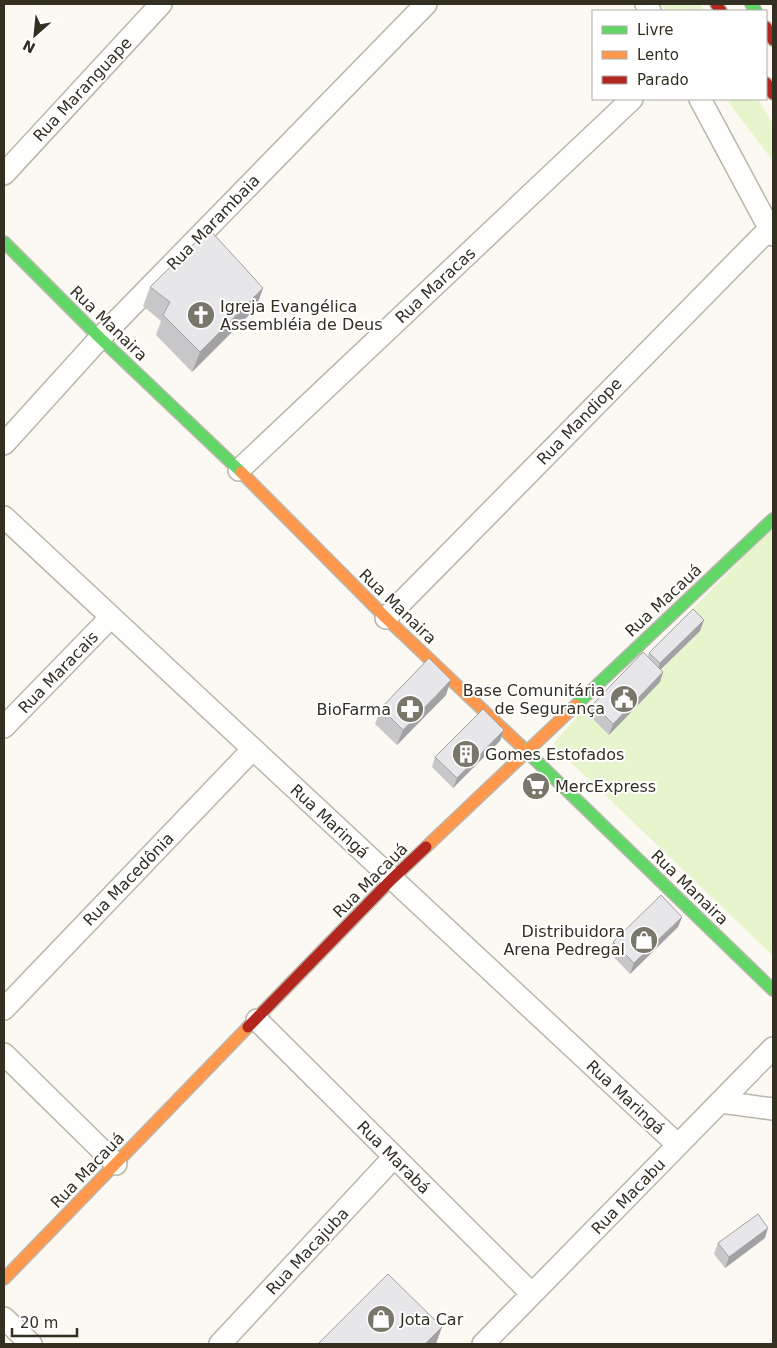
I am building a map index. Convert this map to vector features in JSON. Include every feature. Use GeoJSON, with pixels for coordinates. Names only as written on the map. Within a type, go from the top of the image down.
{"type":"FeatureCollection","features":[{"type":"Feature","properties":{"kind":"street","name":"Rua Maranguape"},"geometry":{"type":"LineString","coordinates":[[4,174],[161,4]]}},
{"type":"Feature","properties":{"kind":"street","name":"Rua Marambaia"},"geometry":{"type":"LineString","coordinates":[[4,444],[100,338],[426,4]]}},
{"type":"Feature","properties":{"kind":"street","name":"Rua Maracas"},"geometry":{"type":"LineString","coordinates":[[239,470],[631,100]]}},
{"type":"Feature","properties":{"kind":"street"},"geometry":{"type":"LineString","coordinates":[[701,100],[772,229]]}},
{"type":"Feature","properties":{"kind":"street","name":"Rua Mandiope"},"geometry":{"type":"LineString","coordinates":[[386,618],[772,229]]}},
{"type":"Feature","properties":{"kind":"street","name":"Rua Manaira"},"geometry":{"type":"LineString","coordinates":[[4,242],[100,338],[239,470],[386,618],[773,990]]}},
{"type":"Feature","properties":{"kind":"street","name":"Rua Maringá"},"geometry":{"type":"LineString","coordinates":[[4,517],[678,1145]]}},
{"type":"Feature","properties":{"kind":"street","name":"Rua Macauá"},"geometry":{"type":"LineString","coordinates":[[4,1279],[392,879],[773,519]]}},
{"type":"Feature","properties":{"kind":"street","name":"Rua Maracais"},"geometry":{"type":"LineString","coordinates":[[4,728],[111,617]]}},
{"type":"Feature","properties":{"kind":"street","name":"Rua Macedônia"},"geometry":{"type":"LineString","coordinates":[[4,1009],[253,749]]}},
{"type":"Feature","properties":{"kind":"street","name":"Rua Marabá"},"geometry":{"type":"LineString","coordinates":[[256,1020],[532,1294]]}},
{"type":"Feature","properties":{"kind":"street","name":"Rua Macabu"},"geometry":{"type":"LineString","coordinates":[[483,1344],[773,1048]]}},
{"type":"Feature","properties":{"kind":"street"},"geometry":{"type":"LineString","coordinates":[[4,1054],[116,1164]]}},
{"type":"Feature","properties":{"kind":"street"},"geometry":{"type":"LineString","coordinates":[[721,1102],[773,1109]]}},
{"type":"Feature","properties":{"kind":"street","name":"Rua Macajuba"},"geometry":{"type":"LineString","coordinates":[[220,1344],[394,1157]]}},
{"type":"Feature","properties":{"kind":"street"},"geometry":{"type":"LineString","coordinates":[[4,1318],[30,1344]]}},
{"type":"Feature","properties":{"kind":"green space"},"geometry":{"type":"Polygon","coordinates":[[[661,4],[700,4],[703,10],[665,10],[661,4]]]}},
{"type":"Feature","properties":{"kind":"green space"},"geometry":{"type":"Polygon","coordinates":[[[727,100],[759,100],[773,124],[773,161],[727,100]]]}},
{"type":"Feature","properties":{"kind":"green space"},"geometry":{"type":"Polygon","coordinates":[[[773,527],[773,956],[556,748],[554,743],[583,710],[609,734],[659,682],[639,663],[773,527]]]}},
{"type":"Feature","properties":{"kind":"building","name":"Igreja Evangélica Assembléia de Deus"},"geometry":{"type":"Polygon","coordinates":[[[209,229],[263,288],[200,352],[163,315],[170,302],[150,287],[209,229]]]}},
{"type":"Feature","properties":{"kind":"building"},"geometry":{"type":"Polygon","coordinates":[[[693,609],[704,620],[660,663],[649,653],[693,609]]]}},
{"type":"Feature","properties":{"kind":"building","name":"Base Comunitária de Segurança"},"geometry":{"type":"Polygon","coordinates":[[[643,652],[663,672],[613,724],[593,704],[643,652]]]}},
{"type":"Feature","properties":{"kind":"building","name":"BioFarma"},"geometry":{"type":"Polygon","coordinates":[[[429,658],[451,680],[403,730],[381,708],[429,658]]]}},
{"type":"Feature","properties":{"kind":"building","name":"Gomes Estofados"},"geometry":{"type":"Polygon","coordinates":[[[483,709],[504,730],[457,778],[435,757],[483,709]]]}},
{"type":"Feature","properties":{"kind":"building","name":"Distribuidora Arena Pedregal"},"geometry":{"type":"Polygon","coordinates":[[[661,895],[682,917],[634,963],[613,942],[661,895]]]}},
{"type":"Feature","properties":{"kind":"building"},"geometry":{"type":"Polygon","coordinates":[[[758,1214],[768,1228],[729,1257],[718,1243],[758,1214]]]}},
{"type":"Feature","properties":{"kind":"building"},"geometry":{"type":"Polygon","coordinates":[[[388,1274],[442,1327],[425,1344],[318,1344],[388,1274]]]}},
{"type":"Feature","properties":{"kind":"traffic: fast"},"geometry":{"type":"LineString","coordinates":[[751,4],[755,10]]}},
{"type":"Feature","properties":{"kind":"traffic: fast"},"geometry":{"type":"LineString","coordinates":[[4,242],[100,338],[241,472]]}},
{"type":"Feature","properties":{"kind":"traffic: fast"},"geometry":{"type":"LineString","coordinates":[[576,705],[773,519]]}},
{"type":"Feature","properties":{"kind":"traffic: fast"},"geometry":{"type":"LineString","coordinates":[[520,745],[773,990]]}},
{"type":"Feature","properties":{"kind":"traffic: slow"},"geometry":{"type":"LineString","coordinates":[[241,472],[386,618],[520,745]]}},
{"type":"Feature","properties":{"kind":"traffic: slow"},"geometry":{"type":"LineString","coordinates":[[426,847],[576,705]]}},
{"type":"Feature","properties":{"kind":"traffic: slow"},"geometry":{"type":"LineString","coordinates":[[4,1279],[248,1027]]}},
{"type":"Feature","properties":{"kind":"traffic: jam"},"geometry":{"type":"LineString","coordinates":[[716,4],[720,10]]}},
{"type":"Feature","properties":{"kind":"traffic: jam"},"geometry":{"type":"LineString","coordinates":[[767,29],[773,40]]}},
{"type":"Feature","properties":{"kind":"traffic: jam"},"geometry":{"type":"LineString","coordinates":[[767,85],[773,94]]}},
{"type":"Feature","properties":{"kind":"traffic: jam"},"geometry":{"type":"LineString","coordinates":[[248,1027],[392,879],[426,847]]}},
{"type":"Feature","properties":{"kind":"place","name":"Igreja Evangélica Assembléia de Deus"},"geometry":{"type":"Point","coordinates":[201,315]}},
{"type":"Feature","properties":{"kind":"place","name":"Base Comunitária de Segurança"},"geometry":{"type":"Point","coordinates":[624,699]}},
{"type":"Feature","properties":{"kind":"place","name":"BioFarma"},"geometry":{"type":"Point","coordinates":[410,709]}},
{"type":"Feature","properties":{"kind":"place","name":"Gomes Estofados"},"geometry":{"type":"Point","coordinates":[466,754]}},
{"type":"Feature","properties":{"kind":"place","name":"MercExpress"},"geometry":{"type":"Point","coordinates":[536,786]}},
{"type":"Feature","properties":{"kind":"place","name":"Distribuidora Arena Pedregal"},"geometry":{"type":"Point","coordinates":[644,940]}},
{"type":"Feature","properties":{"kind":"place","name":"Jota Car"},"geometry":{"type":"Point","coordinates":[381,1319]}}]}
